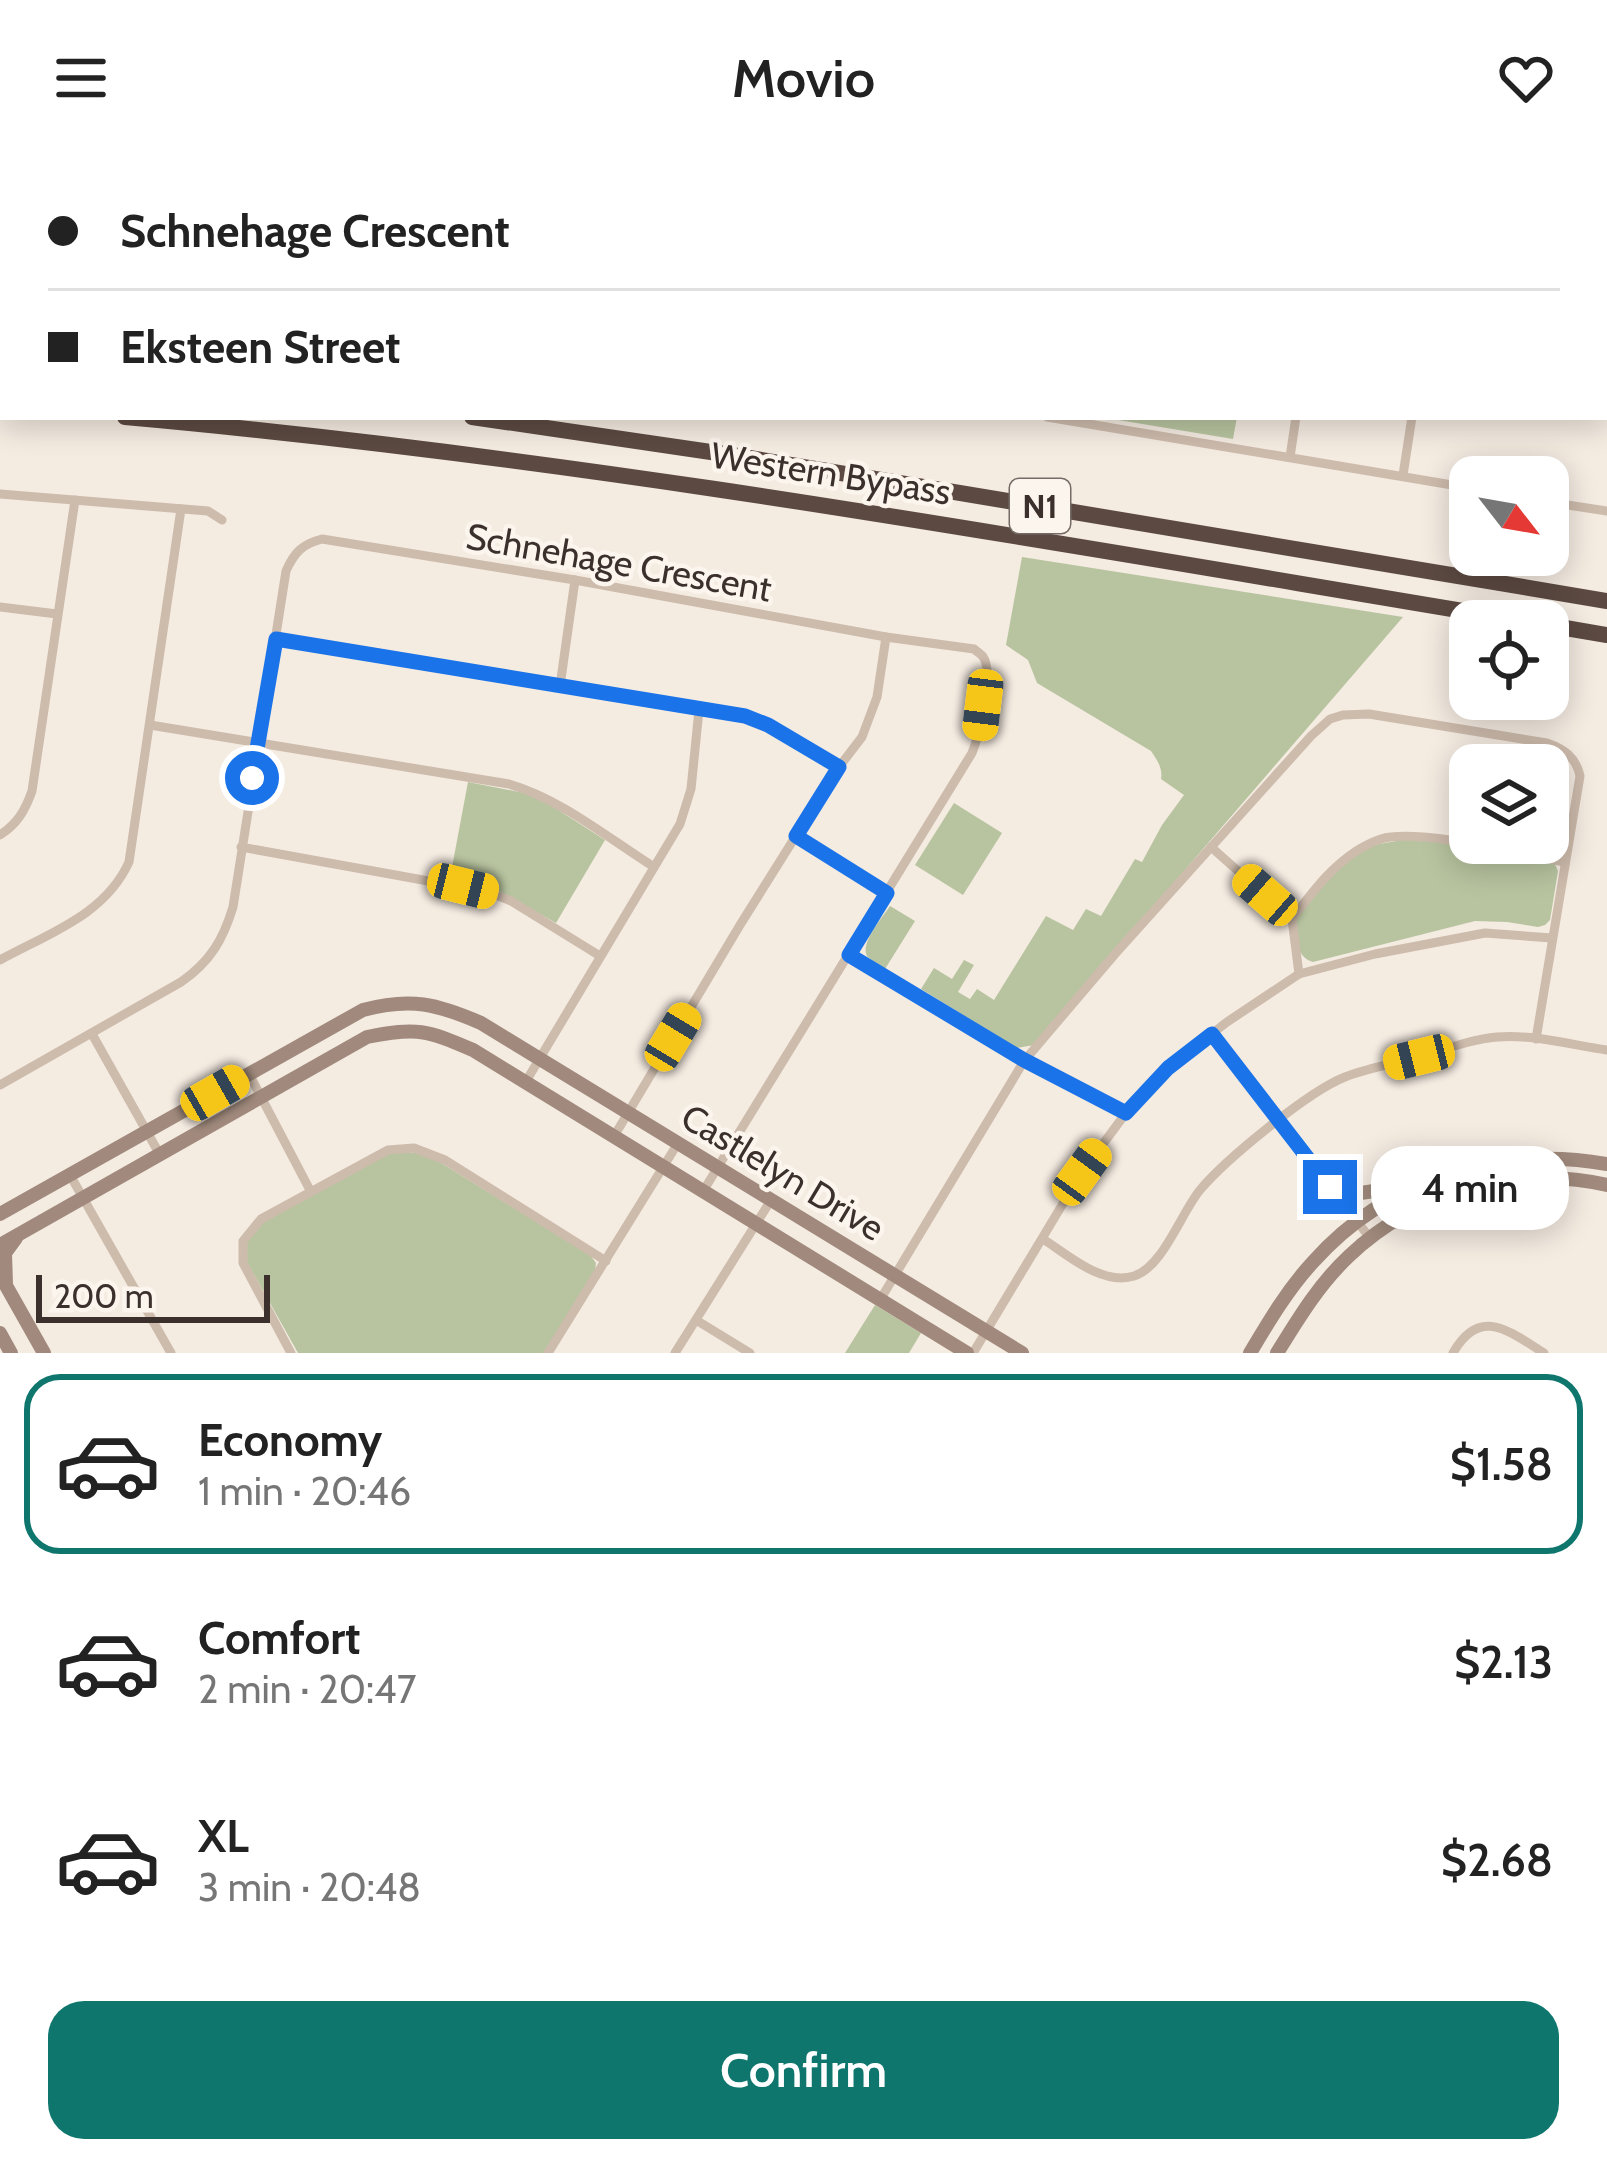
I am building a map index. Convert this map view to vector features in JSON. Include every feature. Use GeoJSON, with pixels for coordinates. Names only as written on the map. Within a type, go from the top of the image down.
{"type":"FeatureCollection","features":[{"type":"Feature","properties":{"kind":"highway","name":"Western Bypass"},"geometry":{"type":"LineString","coordinates":[[159,420],[438,449],[738,490],[1449,608]]}},
{"type":"Feature","properties":{"kind":"highway","name":"Western Bypass"},"geometry":{"type":"LineString","coordinates":[[492,420],[738,456],[1607,601]]}},
{"type":"Feature","properties":{"kind":"highway"},"geometry":{"type":"LineString","coordinates":[[1569,629],[1607,635]]}},
{"type":"Feature","properties":{"kind":"street"},"geometry":{"type":"LineString","coordinates":[[1064,420],[1449,484]]}},
{"type":"Feature","properties":{"kind":"street"},"geometry":{"type":"LineString","coordinates":[[1290,457],[1296,420]]}},
{"type":"Feature","properties":{"kind":"street"},"geometry":{"type":"LineString","coordinates":[[1403,475],[1412,420]]}},
{"type":"Feature","properties":{"kind":"street"},"geometry":{"type":"LineString","coordinates":[[0,494],[208,511],[222,520]]}},
{"type":"Feature","properties":{"kind":"street"},"geometry":{"type":"LineString","coordinates":[[0,836],[14,826],[32,791],[74,500]]}},
{"type":"Feature","properties":{"kind":"street"},"geometry":{"type":"LineString","coordinates":[[1569,506],[1607,512]]}},
{"type":"Feature","properties":{"kind":"street"},"geometry":{"type":"LineString","coordinates":[[0,960],[96,908],[111,894],[129,862],[181,509]]}},
{"type":"Feature","properties":{"kind":"street","name":"Schnehage Crescent"},"geometry":{"type":"LineString","coordinates":[[0,1085],[182,982],[200,969],[226,931],[286,571],[301,547],[322,539],[974,649],[983,657],[987,673],[979,736],[972,753],[702,1193]]}},
{"type":"Feature","properties":{"kind":"street"},"geometry":{"type":"LineString","coordinates":[[560,686],[575,580]]}},
{"type":"Feature","properties":{"kind":"street"},"geometry":{"type":"LineString","coordinates":[[0,607],[57,614]]}},
{"type":"Feature","properties":{"kind":"street"},"geometry":{"type":"LineString","coordinates":[[613,1138],[796,836],[862,737],[872,714],[886,637]]}},
{"type":"Feature","properties":{"kind":"street"},"geometry":{"type":"LineString","coordinates":[[276,639],[745,716],[839,767]]}},
{"type":"Feature","properties":{"kind":"street"},"geometry":{"type":"LineString","coordinates":[[525,1082],[680,824],[687,807],[699,710]]}},
{"type":"Feature","properties":{"kind":"street"},"geometry":{"type":"LineString","coordinates":[[880,1300],[1024,1060],[1330,719],[1356,713],[1543,744]]}},
{"type":"Feature","properties":{"kind":"street"},"geometry":{"type":"LineString","coordinates":[[150,725],[509,784],[530,790],[654,867]]}},
{"type":"Feature","properties":{"kind":"street"},"geometry":{"type":"LineString","coordinates":[[1569,756],[1580,776],[1569,839]]}},
{"type":"Feature","properties":{"kind":"street"},"geometry":{"type":"LineString","coordinates":[[796,836],[887,893]]}},
{"type":"Feature","properties":{"kind":"street"},"geometry":{"type":"LineString","coordinates":[[1292,920],[1329,874],[1367,845],[1392,837],[1449,841]]}},
{"type":"Feature","properties":{"kind":"street"},"geometry":{"type":"LineString","coordinates":[[242,847],[489,892],[600,956]]}},
{"type":"Feature","properties":{"kind":"street"},"geometry":{"type":"LineString","coordinates":[[1211,847],[1292,920],[1299,974]]}},
{"type":"Feature","properties":{"kind":"street"},"geometry":{"type":"LineString","coordinates":[[1536,1039],[1565,864]]}},
{"type":"Feature","properties":{"kind":"street"},"geometry":{"type":"LineString","coordinates":[[970,1353],[1082,1172],[1126,1113],[1168,1068],[1212,1034],[1299,974],[1457,937],[1507,933],[1552,938]]}},
{"type":"Feature","properties":{"kind":"street"},"geometry":{"type":"LineString","coordinates":[[849,955],[1024,1060],[1126,1113]]}},
{"type":"Feature","properties":{"kind":"street","name":"Castlelyn Drive"},"geometry":{"type":"LineString","coordinates":[[0,1214],[363,1010],[425,1003],[481,1023],[1022,1353]]}},
{"type":"Feature","properties":{"kind":"street","name":"Castlelyn Drive"},"geometry":{"type":"LineString","coordinates":[[0,1245],[368,1037],[415,1030],[473,1050],[970,1353]]}},
{"type":"Feature","properties":{"kind":"street"},"geometry":{"type":"LineString","coordinates":[[92,1034],[160,1155]]}},
{"type":"Feature","properties":{"kind":"street"},"geometry":{"type":"LineString","coordinates":[[1212,1034],[1370,1238]]}},
{"type":"Feature","properties":{"kind":"street"},"geometry":{"type":"LineString","coordinates":[[1043,1239],[1100,1274],[1139,1275],[1155,1260],[1209,1180],[1279,1120],[1331,1084],[1482,1039],[1536,1039],[1607,1050]]}},
{"type":"Feature","properties":{"kind":"street"},"geometry":{"type":"LineString","coordinates":[[249,1074],[311,1192]]}},
{"type":"Feature","properties":{"kind":"street"},"geometry":{"type":"LineString","coordinates":[[548,1353],[678,1143]]}},
{"type":"Feature","properties":{"kind":"street"},"geometry":{"type":"LineString","coordinates":[[291,1353],[243,1263],[243,1241],[261,1219],[388,1150],[422,1150],[445,1160],[606,1261]]}},
{"type":"Feature","properties":{"kind":"street"},"geometry":{"type":"LineString","coordinates":[[1579,1160],[1607,1154]]}},
{"type":"Feature","properties":{"kind":"street"},"geometry":{"type":"LineString","coordinates":[[1330,1187],[1354,1194],[1531,1158],[1607,1164]]}},
{"type":"Feature","properties":{"kind":"street"},"geometry":{"type":"LineString","coordinates":[[70,1174],[171,1353]]}},
{"type":"Feature","properties":{"kind":"street"},"geometry":{"type":"LineString","coordinates":[[1277,1353],[1333,1272],[1370,1238],[1430,1202],[1513,1180],[1560,1178],[1607,1185]]}},
{"type":"Feature","properties":{"kind":"street"},"geometry":{"type":"LineString","coordinates":[[1250,1353],[1310,1264],[1357,1222],[1418,1184]]}},
{"type":"Feature","properties":{"kind":"street"},"geometry":{"type":"LineString","coordinates":[[675,1353],[771,1200]]}},
{"type":"Feature","properties":{"kind":"street"},"geometry":{"type":"LineString","coordinates":[[19,1234],[5,1253],[3,1281],[44,1353]]}},
{"type":"Feature","properties":{"kind":"street"},"geometry":{"type":"LineString","coordinates":[[696,1320],[751,1353]]}},
{"type":"Feature","properties":{"kind":"street"},"geometry":{"type":"LineString","coordinates":[[1267,1324],[1287,1336]]}},
{"type":"Feature","properties":{"kind":"street"},"geometry":{"type":"LineString","coordinates":[[1454,1353],[1475,1329],[1495,1326],[1544,1353]]}},
{"type":"Feature","properties":{"kind":"street"},"geometry":{"type":"LineString","coordinates":[[0,1333],[11,1353]]}},
{"type":"Feature","properties":{"kind":"green space"},"geometry":{"type":"Polygon","coordinates":[[[1118,420],[1236,420],[1233,439],[1118,420]]]}},
{"type":"Feature","properties":{"kind":"green space"},"geometry":{"type":"Polygon","coordinates":[[[1022,557],[1403,617],[1034,1045],[1017,1048],[921,989],[934,968],[952,979],[964,960],[974,965],[958,992],[970,999],[977,989],[994,1000],[1046,916],[1073,930],[1086,909],[1101,916],[1135,859],[1142,862],[1184,795],[1161,779],[1151,751],[1037,683],[1028,660],[1006,645],[1022,557]]]}},
{"type":"Feature","properties":{"kind":"green space"},"geometry":{"type":"Polygon","coordinates":[[[468,782],[529,794],[605,840],[556,923],[490,886],[450,878],[468,782]]]}},
{"type":"Feature","properties":{"kind":"green space"},"geometry":{"type":"Polygon","coordinates":[[[954,803],[1002,833],[963,895],[915,865],[954,803]]]}},
{"type":"Feature","properties":{"kind":"green space"},"geometry":{"type":"Polygon","coordinates":[[[1413,838],[1449,844],[1449,864],[1555,864],[1558,871],[1550,920],[1538,927],[1475,921],[1313,962],[1307,959],[1298,945],[1296,919],[1332,874],[1368,846],[1413,838]]]}},
{"type":"Feature","properties":{"kind":"green space"},"geometry":{"type":"Polygon","coordinates":[[[890,906],[915,921],[885,969],[866,950],[890,906]]]}},
{"type":"Feature","properties":{"kind":"green space"},"geometry":{"type":"Polygon","coordinates":[[[390,1152],[425,1153],[590,1255],[595,1271],[549,1353],[298,1353],[247,1262],[247,1242],[262,1223],[390,1152]]]}},
{"type":"Feature","properties":{"kind":"green space"},"geometry":{"type":"Polygon","coordinates":[[[875,1305],[921,1333],[909,1353],[845,1353],[875,1305]]]}},
{"type":"Feature","properties":{"kind":"route"},"geometry":{"type":"LineString","coordinates":[[252,778],[276,639],[745,716],[839,767],[796,836],[887,893],[849,955],[1024,1060],[1126,1113],[1168,1068],[1212,1034],[1330,1187]]}}]}
